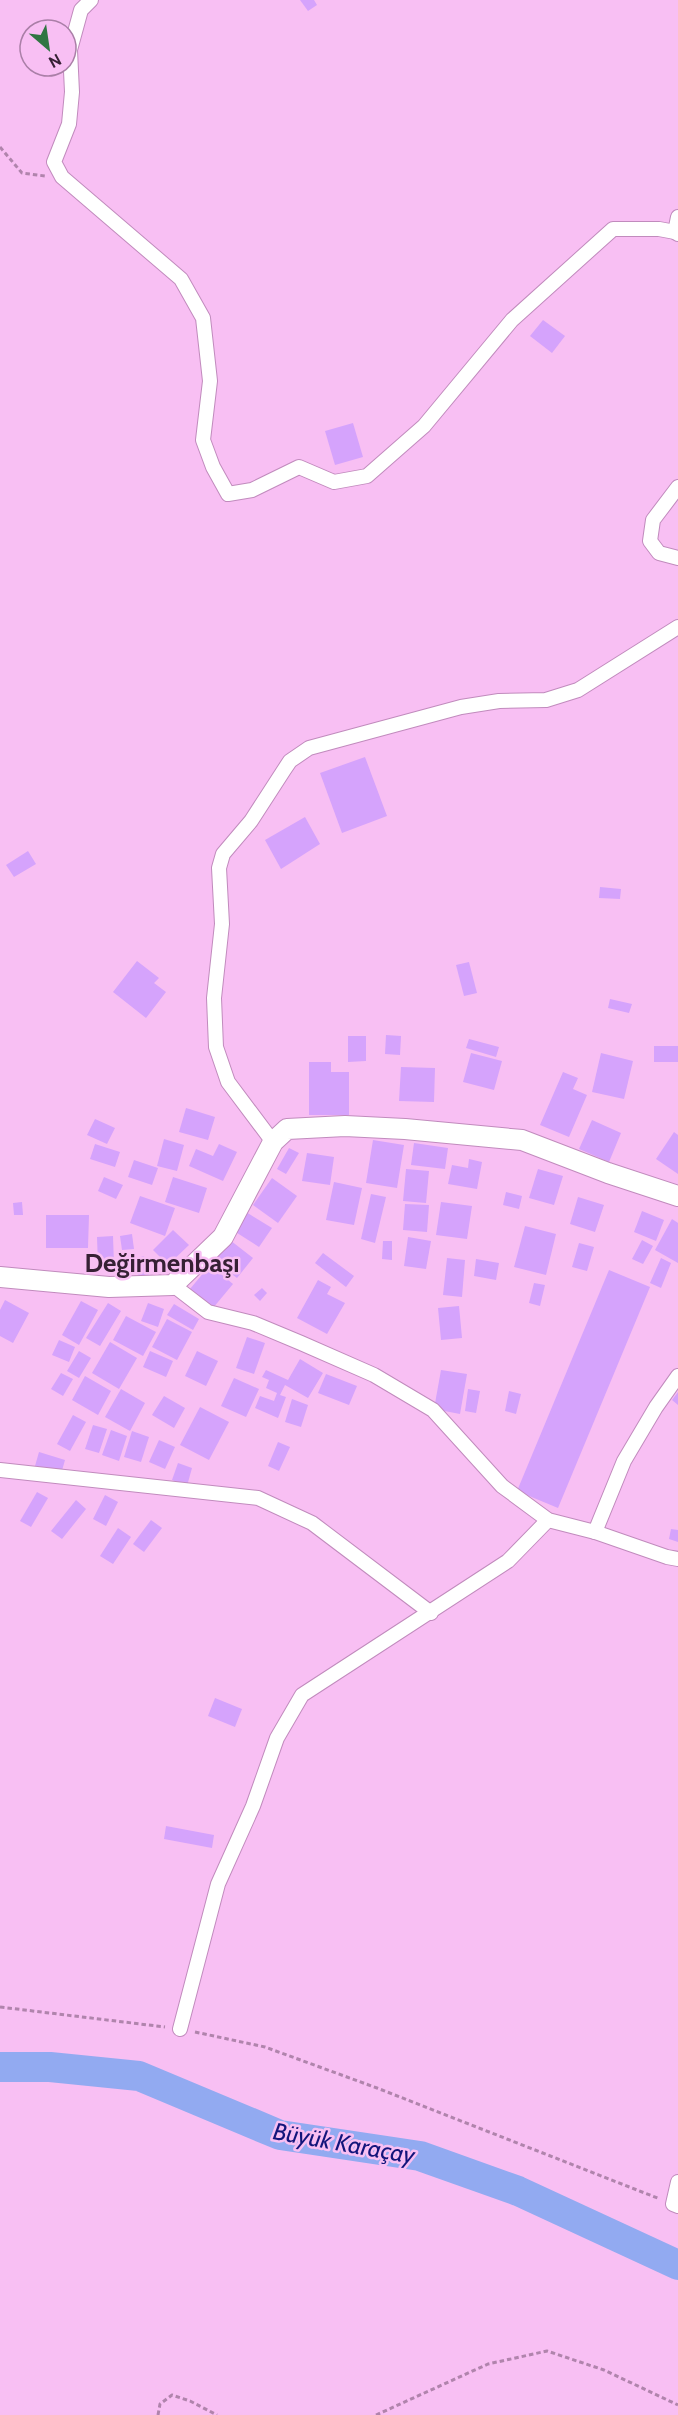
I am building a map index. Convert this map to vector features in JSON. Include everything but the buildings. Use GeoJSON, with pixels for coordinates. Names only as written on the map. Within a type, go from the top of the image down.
{"type":"FeatureCollection","features":[{"type":"Feature","properties":{"kind":"street"},"geometry":{"type":"LineString","coordinates":[[92,0],[81,10],[70,50],[72,92],[69,124],[54,162],[62,177],[181,279],[203,318],[210,381],[203,440],[213,467],[228,494],[252,490],[299,467],[334,482],[367,476],[424,426],[512,320],[613,229],[659,229],[676,233],[678,217]]}},
{"type":"Feature","properties":{"kind":"street"},"geometry":{"type":"LineString","coordinates":[[678,487],[653,520],[650,541],[659,553],[678,558]]}},
{"type":"Feature","properties":{"kind":"street"},"geometry":{"type":"LineString","coordinates":[[273,1142],[228,1082],[216,1047],[214,998],[222,924],[219,868],[223,854],[251,821],[290,761],[309,748],[461,707],[499,701],[546,700],[578,690],[678,627]]}},
{"type":"Feature","properties":{"kind":"street"},"geometry":{"type":"LineString","coordinates":[[173,1285],[223,1237],[273,1142],[287,1129],[345,1126],[522,1140],[608,1173],[678,1196]]}},
{"type":"Feature","properties":{"kind":"street"},"geometry":{"type":"LineString","coordinates":[[0,1277],[109,1287],[173,1285],[208,1312],[253,1323],[301,1342],[374,1375],[433,1410],[501,1486],[548,1520],[595,1532],[678,1559]]}},
{"type":"Feature","properties":{"kind":"street"},"geometry":{"type":"LineString","coordinates":[[595,1532],[624,1461],[656,1407],[678,1376]]}},
{"type":"Feature","properties":{"kind":"street"},"geometry":{"type":"LineString","coordinates":[[0,1470],[258,1498],[312,1523],[430,1613]]}},
{"type":"Feature","properties":{"kind":"street"},"geometry":{"type":"LineString","coordinates":[[180,2029],[218,1884],[254,1806],[276,1738],[303,1695],[508,1561],[548,1520]]}},
{"type":"Feature","properties":{"kind":"street"},"geometry":{"type":"LineString","coordinates":[[675,2205],[678,2182]]}},
{"type":"Feature","properties":{"kind":"path"},"geometry":{"type":"LineString","coordinates":[[0,147],[22,173],[62,177]]}},
{"type":"Feature","properties":{"kind":"path"},"geometry":{"type":"LineString","coordinates":[[0,2007],[180,2029],[265,2047],[388,2092],[675,2205]]}},
{"type":"Feature","properties":{"kind":"path"},"geometry":{"type":"LineString","coordinates":[[376,2415],[488,2364],[547,2351],[604,2370],[678,2405]]}},
{"type":"Feature","properties":{"kind":"path"},"geometry":{"type":"LineString","coordinates":[[158,2415],[160,2404],[172,2395],[190,2401],[217,2415]]}},
{"type":"Feature","properties":{"kind":"waterway","name":"Büyük Karaçay"},"geometry":{"type":"LineString","coordinates":[[0,2067],[50,2067],[139,2076],[280,2135],[420,2156],[518,2191],[678,2265]]}},
{"type":"Feature","properties":{"kind":"district","name":"Değirmenbaşı"},"geometry":{"type":"Point","coordinates":[162,1263]}}]}
